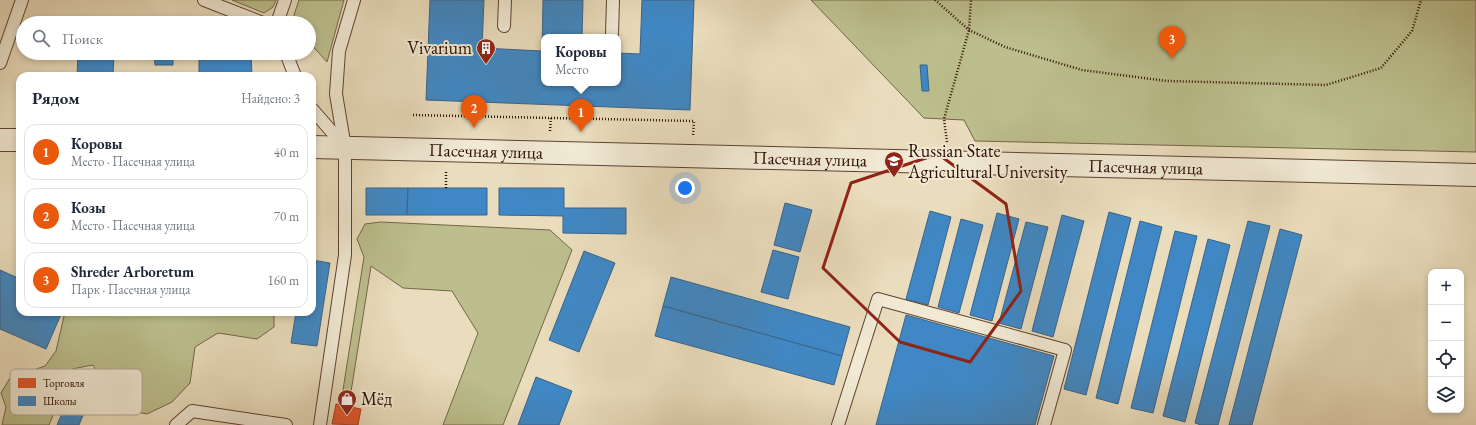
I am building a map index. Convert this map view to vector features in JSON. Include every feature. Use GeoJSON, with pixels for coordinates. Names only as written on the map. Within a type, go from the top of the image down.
{"type":"FeatureCollection","features":[{"type":"Feature","properties":{"kind":"street"},"geometry":{"type":"LineString","coordinates":[[0,140],[16,140]]}},
{"type":"Feature","properties":{"kind":"street","name":"Пасечная улица"},"geometry":{"type":"LineString","coordinates":[[316,147],[1476,175]]}},
{"type":"Feature","properties":{"kind":"lane"},"geometry":{"type":"LineString","coordinates":[[16,16],[22,0]]}},
{"type":"Feature","properties":{"kind":"lane"},"geometry":{"type":"LineString","coordinates":[[204,0],[245,16]]}},
{"type":"Feature","properties":{"kind":"lane"},"geometry":{"type":"LineString","coordinates":[[279,16],[285,0]]}},
{"type":"Feature","properties":{"kind":"lane"},"geometry":{"type":"LineString","coordinates":[[320,425],[345,255],[346,148],[336,94],[339,51],[354,0]]}},
{"type":"Feature","properties":{"kind":"lane"},"geometry":{"type":"LineString","coordinates":[[504,26],[505,0]]}},
{"type":"Feature","properties":{"kind":"lane"},"geometry":{"type":"LineString","coordinates":[[612,34],[613,0]]}},
{"type":"Feature","properties":{"kind":"lane"},"geometry":{"type":"LineString","coordinates":[[0,63],[16,17]]}},
{"type":"Feature","properties":{"kind":"lane"},"geometry":{"type":"LineString","coordinates":[[289,60],[293,72]]}},
{"type":"Feature","properties":{"kind":"lane"},"geometry":{"type":"LineString","coordinates":[[316,114],[346,148]]}},
{"type":"Feature","properties":{"kind":"lane"},"geometry":{"type":"LineString","coordinates":[[838,425],[878,299],[1065,350],[1044,425]]}},
{"type":"Feature","properties":{"kind":"lane"},"geometry":{"type":"LineString","coordinates":[[176,425],[192,411],[286,425]]}},
{"type":"Feature","properties":{"kind":"path"},"geometry":{"type":"LineString","coordinates":[[935,0],[969,30],[1005,48],[1082,70],[1167,81],[1326,85],[1381,68],[1412,31],[1421,0]]}},
{"type":"Feature","properties":{"kind":"path"},"geometry":{"type":"LineString","coordinates":[[950,162],[944,120],[969,30],[971,0]]}},
{"type":"Feature","properties":{"kind":"path"},"geometry":{"type":"LineString","coordinates":[[413,115],[694,121],[693,156]]}},
{"type":"Feature","properties":{"kind":"highlighted area"},"geometry":{"type":"Polygon","coordinates":[[[938,154],[1006,204],[1021,291],[970,362],[900,342],[823,268],[851,183],[938,154]]]}},
{"type":"Feature","properties":{"kind":"green space"},"geometry":{"type":"Polygon","coordinates":[[[232,0],[276,0],[273,7],[264,13],[232,0]]]}},
{"type":"Feature","properties":{"kind":"green space"},"geometry":{"type":"Polygon","coordinates":[[[299,0],[344,0],[327,62],[316,50],[316,16],[294,15],[299,0]]]}},
{"type":"Feature","properties":{"kind":"green space"},"geometry":{"type":"Polygon","coordinates":[[[811,0],[1476,0],[1476,152],[975,141],[964,120],[924,118],[811,0]]]}},
{"type":"Feature","properties":{"kind":"green space"},"geometry":{"type":"Polygon","coordinates":[[[381,222],[550,230],[572,250],[503,425],[443,425],[478,333],[452,291],[403,288],[371,266],[350,398],[344,399],[342,396],[364,257],[357,239],[365,224],[381,222]]]}},
{"type":"Feature","properties":{"kind":"green space"},"geometry":{"type":"Polygon","coordinates":[[[64,316],[274,316],[274,327],[257,339],[218,333],[195,347],[190,383],[172,402],[147,414],[142,413],[142,369],[95,369],[93,365],[72,369],[36,369],[45,366],[56,351],[64,316]]]}},
{"type":"Feature","properties":{"kind":"green space"},"geometry":{"type":"Polygon","coordinates":[[[10,378],[10,415],[53,415],[49,425],[2,425],[6,407],[1,393],[10,378]]]}},
{"type":"Feature","properties":{"kind":"building: Торговля","name":"Мёд"},"geometry":{"type":"Polygon","coordinates":[[[336,404],[361,409],[358,425],[332,424],[336,404]]]}},
{"type":"Feature","properties":{"kind":"building: Школы","name":"Vivarium"},"geometry":{"type":"Polygon","coordinates":[[[430,0],[484,0],[482,48],[541,51],[541,86],[621,86],[621,53],[640,54],[642,0],[694,0],[690,110],[426,100],[430,0]]]}},
{"type":"Feature","properties":{"kind":"building: Школы","name":"Vivarium"},"geometry":{"type":"Polygon","coordinates":[[[543,0],[583,0],[582,34],[542,34],[543,0]]]}},
{"type":"Feature","properties":{"kind":"building: Школы"},"geometry":{"type":"Polygon","coordinates":[[[78,60],[114,60],[113,72],[77,72],[78,60]]]}},
{"type":"Feature","properties":{"kind":"building: Школы"},"geometry":{"type":"Polygon","coordinates":[[[155,60],[173,60],[173,65],[155,65],[155,60]]]}},
{"type":"Feature","properties":{"kind":"building: Школы"},"geometry":{"type":"Polygon","coordinates":[[[199,60],[251,60],[252,72],[199,72],[199,60]]]}},
{"type":"Feature","properties":{"kind":"building: Школы"},"geometry":{"type":"Polygon","coordinates":[[[920,65],[927,65],[929,91],[922,91],[920,65]]]}},
{"type":"Feature","properties":{"kind":"building: Школы"},"geometry":{"type":"Polygon","coordinates":[[[366,188],[408,188],[407,215],[366,215],[366,188]]]}},
{"type":"Feature","properties":{"kind":"building: Школы"},"geometry":{"type":"Polygon","coordinates":[[[408,188],[487,188],[487,215],[407,215],[408,188]]]}},
{"type":"Feature","properties":{"kind":"building: Школы"},"geometry":{"type":"Polygon","coordinates":[[[499,188],[564,188],[564,208],[626,208],[626,234],[563,233],[563,216],[499,215],[499,188]]]}},
{"type":"Feature","properties":{"kind":"building: Школы"},"geometry":{"type":"Polygon","coordinates":[[[785,203],[812,210],[800,252],[774,245],[785,203]]]}},
{"type":"Feature","properties":{"kind":"building: Школы"},"geometry":{"type":"Polygon","coordinates":[[[930,211],[951,217],[928,305],[906,299],[930,211]]]}},
{"type":"Feature","properties":{"kind":"building: Школы"},"geometry":{"type":"Polygon","coordinates":[[[1109,212],[1131,218],[1086,395],[1064,389],[1109,212]]]}},
{"type":"Feature","properties":{"kind":"building: Школы"},"geometry":{"type":"Polygon","coordinates":[[[997,213],[1019,219],[992,321],[970,315],[997,213]]]}},
{"type":"Feature","properties":{"kind":"building: Школы"},"geometry":{"type":"Polygon","coordinates":[[[1062,215],[1084,221],[1053,337],[1032,331],[1062,215]]]}},
{"type":"Feature","properties":{"kind":"building: Школы"},"geometry":{"type":"Polygon","coordinates":[[[961,219],[983,225],[959,313],[938,307],[961,219]]]}},
{"type":"Feature","properties":{"kind":"building: Школы"},"geometry":{"type":"Polygon","coordinates":[[[1140,221],[1162,227],[1118,404],[1096,398],[1140,221]]]}},
{"type":"Feature","properties":{"kind":"building: Школы"},"geometry":{"type":"Polygon","coordinates":[[[1248,221],[1270,226],[1218,425],[1201,425],[1195,423],[1248,221]]]}},
{"type":"Feature","properties":{"kind":"building: Школы"},"geometry":{"type":"Polygon","coordinates":[[[1026,222],[1048,227],[1021,329],[999,323],[1026,222]]]}},
{"type":"Feature","properties":{"kind":"building: Школы"},"geometry":{"type":"Polygon","coordinates":[[[1280,229],[1302,235],[1252,425],[1229,425],[1280,229]]]}},
{"type":"Feature","properties":{"kind":"building: Школы"},"geometry":{"type":"Polygon","coordinates":[[[1175,231],[1197,236],[1153,413],[1131,408],[1175,231]]]}},
{"type":"Feature","properties":{"kind":"building: Школы"},"geometry":{"type":"Polygon","coordinates":[[[1208,239],[1230,245],[1185,422],[1163,416],[1208,239]]]}},
{"type":"Feature","properties":{"kind":"building: Школы"},"geometry":{"type":"Polygon","coordinates":[[[773,250],[799,257],[788,299],[761,292],[773,250]]]}},
{"type":"Feature","properties":{"kind":"building: Школы"},"geometry":{"type":"Polygon","coordinates":[[[584,251],[615,263],[579,352],[549,340],[584,251]]]}},
{"type":"Feature","properties":{"kind":"building: Школы"},"geometry":{"type":"Polygon","coordinates":[[[316,261],[330,263],[317,346],[291,343],[295,316],[316,316],[316,261]]]}},
{"type":"Feature","properties":{"kind":"building: Школы"},"geometry":{"type":"Polygon","coordinates":[[[0,270],[16,277],[16,316],[60,316],[46,349],[0,329],[0,270]]]}},
{"type":"Feature","properties":{"kind":"building: Школы"},"geometry":{"type":"Polygon","coordinates":[[[671,277],[850,327],[842,356],[663,306],[671,277]]]}},
{"type":"Feature","properties":{"kind":"building: Школы"},"geometry":{"type":"Polygon","coordinates":[[[663,306],[842,356],[834,385],[655,336],[663,306]]]}},
{"type":"Feature","properties":{"kind":"building: Школы"},"geometry":{"type":"Polygon","coordinates":[[[906,315],[1054,356],[1035,425],[876,425],[906,315]]]}},
{"type":"Feature","properties":{"kind":"building: Школы"},"geometry":{"type":"Polygon","coordinates":[[[536,377],[572,391],[559,425],[518,425],[536,377]]]}},
{"type":"Feature","properties":{"kind":"building: Школы"},"geometry":{"type":"Polygon","coordinates":[[[61,415],[83,415],[79,425],[57,425],[61,415]]]}},
{"type":"Feature","properties":{"kind":"place","name":"Shreder Arboretum"},"geometry":{"type":"Point","coordinates":[1172,59]}},
{"type":"Feature","properties":{"kind":"place","name":"Vivarium"},"geometry":{"type":"Point","coordinates":[486,65]}},
{"type":"Feature","properties":{"kind":"place","name":"Козы"},"geometry":{"type":"Point","coordinates":[474,128]}},
{"type":"Feature","properties":{"kind":"place","name":"Коровы"},"geometry":{"type":"Point","coordinates":[581,132]}},
{"type":"Feature","properties":{"kind":"place","name":"Russian State Agricultural University"},"geometry":{"type":"Point","coordinates":[894,178]}},
{"type":"Feature","properties":{"kind":"place","name":"Мёд"},"geometry":{"type":"Point","coordinates":[347,416]}}]}
